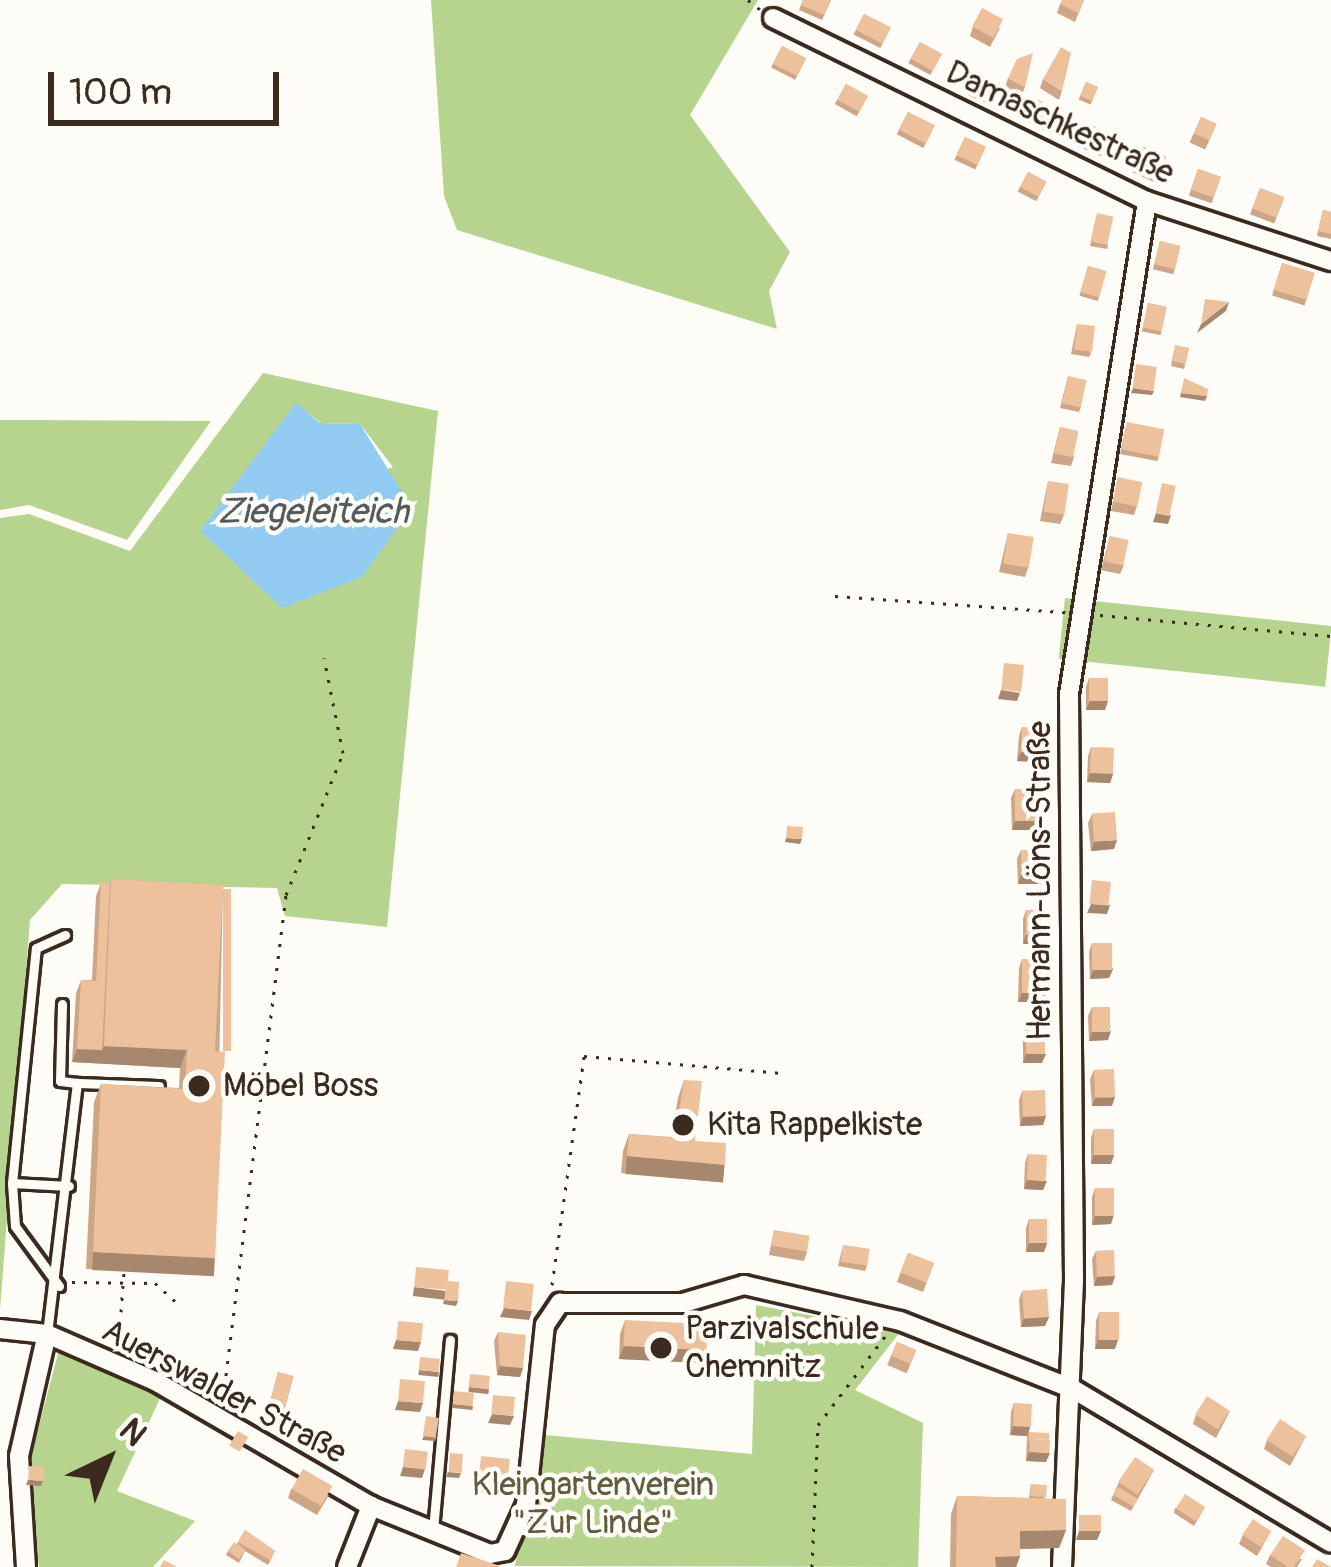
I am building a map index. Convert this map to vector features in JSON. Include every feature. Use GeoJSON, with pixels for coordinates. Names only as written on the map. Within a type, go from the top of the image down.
{"type":"FeatureCollection","features":[{"type":"Feature","properties":{"kind":"street","name":"Damaschkestraße"},"geometry":{"type":"LineString","coordinates":[[773,18],[1147,201],[1331,261]]}},
{"type":"Feature","properties":{"kind":"street","name":"Hermann-Löns-Straße"},"geometry":{"type":"LineString","coordinates":[[1062,1567],[1073,1389],[1069,694],[1147,201]]}},
{"type":"Feature","properties":{"kind":"street"},"geometry":{"type":"LineString","coordinates":[[560,1303],[683,1303],[745,1285],[900,1321],[1073,1389],[1331,1543]]}},
{"type":"Feature","properties":{"kind":"street","name":"Auerswalder Straße"},"geometry":{"type":"LineString","coordinates":[[0,1329],[46,1334],[220,1419],[371,1506],[490,1554],[516,1534],[545,1324],[560,1303]]}},
{"type":"Feature","properties":{"kind":"street"},"geometry":{"type":"LineString","coordinates":[[26,1567],[19,1456],[46,1334]]}},
{"type":"Feature","properties":{"kind":"street"},"geometry":{"type":"LineString","coordinates":[[347,1567],[371,1506]]}},
{"type":"Feature","properties":{"kind":"lane"},"geometry":{"type":"LineString","coordinates":[[58,1286],[15,1226],[12,1184],[36,949],[65,935]]}},
{"type":"Feature","properties":{"kind":"lane"},"geometry":{"type":"LineString","coordinates":[[62,1004],[60,1082],[159,1086]]}},
{"type":"Feature","properties":{"kind":"lane"},"geometry":{"type":"LineString","coordinates":[[46,1334],[58,1286],[76,1083]]}},
{"type":"Feature","properties":{"kind":"lane"},"geometry":{"type":"LineString","coordinates":[[12,1184],[69,1186]]}},
{"type":"Feature","properties":{"kind":"lane"},"geometry":{"type":"LineString","coordinates":[[433,1530],[450,1340]]}},
{"type":"Feature","properties":{"kind":"path"},"geometry":{"type":"LineString","coordinates":[[835,596],[1331,636]]}},
{"type":"Feature","properties":{"kind":"path"},"geometry":{"type":"LineString","coordinates":[[220,1419],[286,895],[343,753],[324,658]]}},
{"type":"Feature","properties":{"kind":"path"},"geometry":{"type":"LineString","coordinates":[[560,1303],[552,1287],[584,1056],[784,1073]]}},
{"type":"Feature","properties":{"kind":"path"},"geometry":{"type":"LineString","coordinates":[[121,1312],[124,1271]]}},
{"type":"Feature","properties":{"kind":"path"},"geometry":{"type":"LineString","coordinates":[[58,1286],[123,1280],[154,1283],[176,1303]]}},
{"type":"Feature","properties":{"kind":"path"},"geometry":{"type":"LineString","coordinates":[[812,1567],[818,1425],[900,1321]]}},
{"type":"Feature","properties":{"kind":"green space"},"geometry":{"type":"Polygon","coordinates":[[[431,0],[758,0],[690,115],[790,252],[769,291],[777,329],[457,230],[444,196],[431,0]]]}},
{"type":"Feature","properties":{"kind":"green space"},"geometry":{"type":"Polygon","coordinates":[[[263,373],[438,411],[387,927],[285,916],[277,888],[62,884],[30,920],[0,1310],[0,518],[29,514],[130,551],[263,373]],[[296,404],[201,531],[393,467],[360,424],[321,423],[296,404]]]}},
{"type":"Feature","properties":{"kind":"green space"},"geometry":{"type":"Polygon","coordinates":[[[0,420],[211,421],[127,540],[29,505],[0,510],[0,420]]]}},
{"type":"Feature","properties":{"kind":"green space"},"geometry":{"type":"Polygon","coordinates":[[[1065,598],[1331,626],[1325,687],[1059,659],[1065,598]]]}},
{"type":"Feature","properties":{"kind":"green space","name":"Kleingartenverein \"Zur Linde\""},"geometry":{"type":"Polygon","coordinates":[[[756,1305],[900,1332],[855,1390],[923,1423],[918,1567],[515,1566],[534,1434],[752,1454],[756,1305]]]}},
{"type":"Feature","properties":{"kind":"green space"},"geometry":{"type":"Polygon","coordinates":[[[60,1346],[163,1392],[117,1491],[195,1521],[153,1567],[39,1567],[27,1471],[60,1346]]]}},
{"type":"Feature","properties":{"kind":"water","name":"Ziegeleiteich"},"geometry":{"type":"Polygon","coordinates":[[[296,403],[320,423],[360,424],[412,508],[362,577],[282,608],[200,531],[296,403]]]}},
{"type":"Feature","properties":{"kind":"building"},"geometry":{"type":"Polygon","coordinates":[[[803,0],[830,0],[824,15],[801,5],[803,0]]]}},
{"type":"Feature","properties":{"kind":"building"},"geometry":{"type":"Polygon","coordinates":[[[1062,0],[1084,0],[1078,13],[1060,4],[1062,0]]]}},
{"type":"Feature","properties":{"kind":"building"},"geometry":{"type":"Polygon","coordinates":[[[982,8],[1003,19],[993,38],[972,27],[982,8]]]}},
{"type":"Feature","properties":{"kind":"building"},"geometry":{"type":"Polygon","coordinates":[[[864,14],[891,28],[883,44],[856,30],[864,14]]]}},
{"type":"Feature","properties":{"kind":"building"},"geometry":{"type":"Polygon","coordinates":[[[920,42],[942,54],[933,71],[911,59],[920,42]]]}},
{"type":"Feature","properties":{"kind":"building"},"geometry":{"type":"Polygon","coordinates":[[[782,46],[806,58],[797,76],[773,64],[782,46]]]}},
{"type":"Feature","properties":{"kind":"building"},"geometry":{"type":"Polygon","coordinates":[[[1061,47],[1071,53],[1062,91],[1043,79],[1061,47]]]}},
{"type":"Feature","properties":{"kind":"building"},"geometry":{"type":"Polygon","coordinates":[[[1033,53],[1025,87],[1008,78],[1017,59],[1033,53]]]}},
{"type":"Feature","properties":{"kind":"building"},"geometry":{"type":"Polygon","coordinates":[[[977,74],[1000,84],[993,100],[970,91],[977,74]]]}},
{"type":"Feature","properties":{"kind":"building"},"geometry":{"type":"Polygon","coordinates":[[[1086,82],[1098,87],[1092,101],[1080,96],[1086,82]]]}},
{"type":"Feature","properties":{"kind":"building"},"geometry":{"type":"Polygon","coordinates":[[[846,84],[868,96],[859,112],[837,100],[846,84]]]}},
{"type":"Feature","properties":{"kind":"building"},"geometry":{"type":"Polygon","coordinates":[[[1032,97],[1056,109],[1048,125],[1024,113],[1032,97]]]}},
{"type":"Feature","properties":{"kind":"building"},"geometry":{"type":"Polygon","coordinates":[[[908,112],[935,126],[926,143],[899,130],[908,112]]]}},
{"type":"Feature","properties":{"kind":"building"},"geometry":{"type":"Polygon","coordinates":[[[1201,117],[1217,124],[1209,140],[1194,133],[1201,117]]]}},
{"type":"Feature","properties":{"kind":"building"},"geometry":{"type":"Polygon","coordinates":[[[1089,124],[1111,134],[1102,153],[1080,143],[1089,124]]]}},
{"type":"Feature","properties":{"kind":"building"},"geometry":{"type":"Polygon","coordinates":[[[965,137],[986,147],[977,165],[957,155],[965,137]]]}},
{"type":"Feature","properties":{"kind":"building"},"geometry":{"type":"Polygon","coordinates":[[[1144,147],[1166,157],[1157,178],[1135,168],[1144,147]]]}},
{"type":"Feature","properties":{"kind":"building"},"geometry":{"type":"Polygon","coordinates":[[[1198,169],[1221,177],[1214,198],[1191,190],[1198,169]]]}},
{"type":"Feature","properties":{"kind":"building"},"geometry":{"type":"Polygon","coordinates":[[[1028,172],[1047,182],[1039,197],[1020,187],[1028,172]]]}},
{"type":"Feature","properties":{"kind":"building"},"geometry":{"type":"Polygon","coordinates":[[[1260,188],[1284,197],[1276,218],[1252,209],[1260,188]]]}},
{"type":"Feature","properties":{"kind":"building"},"geometry":{"type":"Polygon","coordinates":[[[1323,210],[1331,212],[1331,234],[1318,231],[1323,210]]]}},
{"type":"Feature","properties":{"kind":"building"},"geometry":{"type":"Polygon","coordinates":[[[1097,213],[1114,217],[1107,245],[1090,241],[1097,213]]]}},
{"type":"Feature","properties":{"kind":"building"},"geometry":{"type":"Polygon","coordinates":[[[1160,241],[1180,246],[1175,269],[1154,264],[1160,241]]]}},
{"type":"Feature","properties":{"kind":"building"},"geometry":{"type":"Polygon","coordinates":[[[1282,263],[1315,273],[1306,300],[1274,290],[1282,263]]]}},
{"type":"Feature","properties":{"kind":"building"},"geometry":{"type":"Polygon","coordinates":[[[1088,266],[1106,271],[1099,297],[1081,292],[1088,266]]]}},
{"type":"Feature","properties":{"kind":"building"},"geometry":{"type":"Polygon","coordinates":[[[1205,299],[1229,302],[1201,324],[1205,299]]]}},
{"type":"Feature","properties":{"kind":"building"},"geometry":{"type":"Polygon","coordinates":[[[1148,303],[1167,307],[1161,331],[1143,327],[1148,303]]]}},
{"type":"Feature","properties":{"kind":"building"},"geometry":{"type":"Polygon","coordinates":[[[1077,324],[1095,326],[1092,352],[1074,350],[1077,324]]]}},
{"type":"Feature","properties":{"kind":"building"},"geometry":{"type":"Polygon","coordinates":[[[1175,345],[1189,348],[1185,364],[1173,361],[1175,345]]]}},
{"type":"Feature","properties":{"kind":"building"},"geometry":{"type":"Polygon","coordinates":[[[1136,364],[1157,367],[1153,391],[1133,388],[1136,364]]]}},
{"type":"Feature","properties":{"kind":"building"},"geometry":{"type":"Polygon","coordinates":[[[1068,376],[1087,380],[1081,407],[1062,403],[1068,376]]]}},
{"type":"Feature","properties":{"kind":"building"},"geometry":{"type":"Polygon","coordinates":[[[1184,378],[1208,389],[1207,396],[1181,393],[1184,378]]]}},
{"type":"Feature","properties":{"kind":"building"},"geometry":{"type":"Polygon","coordinates":[[[1127,422],[1164,429],[1159,457],[1122,449],[1127,422]]]}},
{"type":"Feature","properties":{"kind":"building"},"geometry":{"type":"Polygon","coordinates":[[[1060,427],[1079,431],[1073,457],[1054,453],[1060,427]]]}},
{"type":"Feature","properties":{"kind":"building"},"geometry":{"type":"Polygon","coordinates":[[[1118,477],[1142,482],[1137,507],[1113,501],[1118,477]]]}},
{"type":"Feature","properties":{"kind":"building"},"geometry":{"type":"Polygon","coordinates":[[[1048,481],[1069,484],[1064,515],[1044,512],[1048,481]]]}},
{"type":"Feature","properties":{"kind":"building"},"geometry":{"type":"Polygon","coordinates":[[[1162,483],[1176,486],[1169,516],[1156,513],[1162,483]]]}},
{"type":"Feature","properties":{"kind":"building"},"geometry":{"type":"Polygon","coordinates":[[[1008,533],[1034,537],[1029,568],[1003,564],[1008,533]]]}},
{"type":"Feature","properties":{"kind":"building"},"geometry":{"type":"Polygon","coordinates":[[[1110,536],[1129,540],[1123,565],[1105,561],[1110,536]]]}},
{"type":"Feature","properties":{"kind":"building"},"geometry":{"type":"Polygon","coordinates":[[[1004,663],[1024,665],[1021,692],[1001,690],[1004,663]]]}},
{"type":"Feature","properties":{"kind":"building"},"geometry":{"type":"Polygon","coordinates":[[[1089,678],[1108,678],[1108,701],[1089,701],[1089,678]]]}},
{"type":"Feature","properties":{"kind":"building"},"geometry":{"type":"Polygon","coordinates":[[[1022,727],[1042,728],[1041,753],[1021,752],[1022,727]]]}},
{"type":"Feature","properties":{"kind":"building"},"geometry":{"type":"Polygon","coordinates":[[[1091,747],[1114,748],[1113,774],[1090,773],[1091,747]]]}},
{"type":"Feature","properties":{"kind":"building"},"geometry":{"type":"Polygon","coordinates":[[[1015,789],[1040,789],[1040,821],[1015,821],[1015,789]]]}},
{"type":"Feature","properties":{"kind":"building"},"geometry":{"type":"Polygon","coordinates":[[[1115,812],[1117,840],[1094,842],[1092,814],[1115,812]]]}},
{"type":"Feature","properties":{"kind":"building"},"geometry":{"type":"Polygon","coordinates":[[[787,826],[803,827],[802,839],[786,838],[787,826]]]}},
{"type":"Feature","properties":{"kind":"building"},"geometry":{"type":"Polygon","coordinates":[[[1021,850],[1044,850],[1044,875],[1021,875],[1021,850]]]}},
{"type":"Feature","properties":{"kind":"building","name":"Möbel Boss"},"geometry":{"type":"Polygon","coordinates":[[[111,879],[223,885],[215,1051],[225,1052],[215,1258],[93,1252],[101,1084],[185,1089],[187,1050],[104,1046],[111,879]]]}},
{"type":"Feature","properties":{"kind":"building"},"geometry":{"type":"Polygon","coordinates":[[[1092,880],[1111,882],[1108,906],[1089,904],[1092,880]]]}},
{"type":"Feature","properties":{"kind":"building"},"geometry":{"type":"Polygon","coordinates":[[[101,883],[110,883],[102,1050],[77,1049],[81,980],[96,981],[101,883]]]}},
{"type":"Feature","properties":{"kind":"building"},"geometry":{"type":"Polygon","coordinates":[[[223,889],[231,889],[231,1051],[223,1051],[223,889]]]}},
{"type":"Feature","properties":{"kind":"building"},"geometry":{"type":"Polygon","coordinates":[[[1026,910],[1044,910],[1044,935],[1026,935],[1026,910]]]}},
{"type":"Feature","properties":{"kind":"building"},"geometry":{"type":"Polygon","coordinates":[[[1092,943],[1112,943],[1112,970],[1092,970],[1092,943]]]}},
{"type":"Feature","properties":{"kind":"building"},"geometry":{"type":"Polygon","coordinates":[[[1022,959],[1046,959],[1046,993],[1022,993],[1022,959]]]}},
{"type":"Feature","properties":{"kind":"building"},"geometry":{"type":"Polygon","coordinates":[[[1092,1007],[1110,1007],[1110,1032],[1092,1032],[1092,1007]]]}},
{"type":"Feature","properties":{"kind":"building"},"geometry":{"type":"Polygon","coordinates":[[[1026,1029],[1045,1029],[1045,1054],[1026,1054],[1026,1029]]]}},
{"type":"Feature","properties":{"kind":"building"},"geometry":{"type":"Polygon","coordinates":[[[1114,1069],[1115,1097],[1095,1098],[1094,1070],[1114,1069]]]}},
{"type":"Feature","properties":{"kind":"building"},"geometry":{"type":"Polygon","coordinates":[[[684,1080],[702,1081],[695,1141],[726,1143],[725,1165],[627,1156],[629,1134],[675,1138],[684,1080]]]}},
{"type":"Feature","properties":{"kind":"building"},"geometry":{"type":"Polygon","coordinates":[[[1045,1090],[1046,1116],[1023,1117],[1022,1091],[1045,1090]]]}},
{"type":"Feature","properties":{"kind":"building"},"geometry":{"type":"Polygon","coordinates":[[[1094,1129],[1114,1129],[1114,1155],[1094,1155],[1094,1129]]]}},
{"type":"Feature","properties":{"kind":"building"},"geometry":{"type":"Polygon","coordinates":[[[1028,1154],[1047,1155],[1046,1181],[1027,1180],[1028,1154]]]}},
{"type":"Feature","properties":{"kind":"building"},"geometry":{"type":"Polygon","coordinates":[[[1095,1188],[1114,1188],[1114,1216],[1095,1216],[1095,1188]]]}},
{"type":"Feature","properties":{"kind":"building"},"geometry":{"type":"Polygon","coordinates":[[[1029,1219],[1047,1219],[1047,1243],[1029,1243],[1029,1219]]]}},
{"type":"Feature","properties":{"kind":"building"},"geometry":{"type":"Polygon","coordinates":[[[774,1230],[810,1236],[807,1251],[771,1246],[774,1230]]]}},
{"type":"Feature","properties":{"kind":"building"},"geometry":{"type":"Polygon","coordinates":[[[843,1245],[870,1249],[867,1266],[841,1262],[843,1245]]]}},
{"type":"Feature","properties":{"kind":"building"},"geometry":{"type":"Polygon","coordinates":[[[1114,1250],[1115,1276],[1097,1277],[1096,1251],[1114,1250]]]}},
{"type":"Feature","properties":{"kind":"building"},"geometry":{"type":"Polygon","coordinates":[[[908,1253],[934,1263],[927,1283],[900,1273],[908,1253]]]}},
{"type":"Feature","properties":{"kind":"building"},"geometry":{"type":"Polygon","coordinates":[[[416,1267],[449,1270],[447,1290],[414,1287],[416,1267]]]}},
{"type":"Feature","properties":{"kind":"building"},"geometry":{"type":"Polygon","coordinates":[[[448,1281],[459,1282],[458,1301],[444,1300],[448,1281]]]}},
{"type":"Feature","properties":{"kind":"building"},"geometry":{"type":"Polygon","coordinates":[[[506,1281],[534,1284],[531,1311],[503,1308],[506,1281]]]}},
{"type":"Feature","properties":{"kind":"building"},"geometry":{"type":"Polygon","coordinates":[[[1047,1289],[1049,1317],[1024,1319],[1022,1291],[1047,1289]]]}},
{"type":"Feature","properties":{"kind":"building"},"geometry":{"type":"Polygon","coordinates":[[[1099,1312],[1119,1312],[1119,1340],[1099,1340],[1099,1312]]]}},
{"type":"Feature","properties":{"kind":"building"},"geometry":{"type":"Polygon","coordinates":[[[625,1320],[708,1324],[707,1350],[624,1346],[625,1320]]]}},
{"type":"Feature","properties":{"kind":"building"},"geometry":{"type":"Polygon","coordinates":[[[398,1321],[423,1323],[421,1342],[396,1340],[398,1321]]]}},
{"type":"Feature","properties":{"kind":"building"},"geometry":{"type":"Polygon","coordinates":[[[498,1332],[526,1335],[523,1368],[500,1366],[498,1332]]]}},
{"type":"Feature","properties":{"kind":"building"},"geometry":{"type":"Polygon","coordinates":[[[897,1342],[916,1350],[910,1364],[891,1356],[897,1342]]]}},
{"type":"Feature","properties":{"kind":"building"},"geometry":{"type":"Polygon","coordinates":[[[420,1357],[440,1359],[439,1372],[419,1370],[420,1357]]]}},
{"type":"Feature","properties":{"kind":"building"},"geometry":{"type":"Polygon","coordinates":[[[278,1372],[293,1376],[285,1406],[270,1402],[278,1372]]]}},
{"type":"Feature","properties":{"kind":"building"},"geometry":{"type":"Polygon","coordinates":[[[470,1374],[490,1376],[489,1389],[469,1387],[470,1374]]]}},
{"type":"Feature","properties":{"kind":"building"},"geometry":{"type":"Polygon","coordinates":[[[400,1379],[425,1381],[423,1403],[398,1401],[400,1379]]]}},
{"type":"Feature","properties":{"kind":"building"},"geometry":{"type":"Polygon","coordinates":[[[454,1391],[474,1393],[473,1406],[453,1404],[454,1391]]]}},
{"type":"Feature","properties":{"kind":"building"},"geometry":{"type":"Polygon","coordinates":[[[493,1395],[515,1397],[513,1416],[491,1414],[493,1395]]]}},
{"type":"Feature","properties":{"kind":"building"},"geometry":{"type":"Polygon","coordinates":[[[1207,1396],[1230,1411],[1218,1429],[1195,1414],[1207,1396]]]}},
{"type":"Feature","properties":{"kind":"building"},"geometry":{"type":"Polygon","coordinates":[[[1014,1403],[1032,1404],[1031,1427],[1013,1426],[1014,1403]]]}},
{"type":"Feature","properties":{"kind":"building"},"geometry":{"type":"Polygon","coordinates":[[[426,1416],[439,1418],[436,1438],[423,1436],[426,1416]]]}},
{"type":"Feature","properties":{"kind":"building"},"geometry":{"type":"Polygon","coordinates":[[[1280,1419],[1306,1436],[1292,1457],[1266,1440],[1280,1419]]]}},
{"type":"Feature","properties":{"kind":"building"},"geometry":{"type":"Polygon","coordinates":[[[238,1431],[248,1437],[240,1452],[229,1446],[238,1431]]]}},
{"type":"Feature","properties":{"kind":"building"},"geometry":{"type":"Polygon","coordinates":[[[1029,1432],[1049,1433],[1049,1440],[1030,1439],[1028,1443],[1029,1432]]]}},
{"type":"Feature","properties":{"kind":"building"},"geometry":{"type":"Polygon","coordinates":[[[1030,1439],[1050,1440],[1049,1453],[1029,1452],[1030,1439]]]}},
{"type":"Feature","properties":{"kind":"building"},"geometry":{"type":"Polygon","coordinates":[[[405,1449],[428,1452],[426,1470],[403,1467],[405,1449]]]}},
{"type":"Feature","properties":{"kind":"building"},"geometry":{"type":"Polygon","coordinates":[[[450,1453],[463,1454],[462,1473],[449,1472],[450,1453]]]}},
{"type":"Feature","properties":{"kind":"building"},"geometry":{"type":"Polygon","coordinates":[[[481,1456],[510,1459],[507,1485],[478,1482],[481,1456]]]}},
{"type":"Feature","properties":{"kind":"building"},"geometry":{"type":"Polygon","coordinates":[[[1135,1457],[1154,1470],[1137,1495],[1118,1482],[1135,1457]]]}},
{"type":"Feature","properties":{"kind":"building"},"geometry":{"type":"Polygon","coordinates":[[[29,1466],[44,1467],[43,1481],[28,1480],[29,1466]]]}},
{"type":"Feature","properties":{"kind":"building"},"geometry":{"type":"Polygon","coordinates":[[[303,1469],[332,1486],[321,1506],[292,1489],[303,1469]]]}},
{"type":"Feature","properties":{"kind":"building"},"geometry":{"type":"Polygon","coordinates":[[[1031,1484],[1047,1485],[1046,1497],[1030,1496],[1031,1484]]]}},
{"type":"Feature","properties":{"kind":"building"},"geometry":{"type":"Polygon","coordinates":[[[1118,1487],[1138,1499],[1133,1507],[1113,1495],[1118,1487]]]}},
{"type":"Feature","properties":{"kind":"building"},"geometry":{"type":"Polygon","coordinates":[[[1185,1494],[1205,1507],[1196,1521],[1176,1508],[1185,1494]]]}},
{"type":"Feature","properties":{"kind":"building"},"geometry":{"type":"Polygon","coordinates":[[[957,1496],[1066,1499],[1066,1530],[1020,1531],[1020,1556],[995,1557],[996,1567],[956,1567],[957,1496]]]}},
{"type":"Feature","properties":{"kind":"building"},"geometry":{"type":"Polygon","coordinates":[[[1079,1515],[1101,1515],[1101,1531],[1079,1531],[1079,1515]]]}},
{"type":"Feature","properties":{"kind":"building"},"geometry":{"type":"Polygon","coordinates":[[[1253,1519],[1271,1531],[1261,1547],[1242,1535],[1253,1519]]]}},
{"type":"Feature","properties":{"kind":"building"},"geometry":{"type":"Polygon","coordinates":[[[245,1530],[275,1551],[270,1560],[238,1542],[245,1530]]]}},
{"type":"Feature","properties":{"kind":"building"},"geometry":{"type":"Polygon","coordinates":[[[1283,1536],[1305,1550],[1294,1567],[1270,1555],[1283,1536]]]}},
{"type":"Feature","properties":{"kind":"building"},"geometry":{"type":"Polygon","coordinates":[[[234,1542],[246,1550],[239,1559],[228,1551],[234,1542]]]}},
{"type":"Feature","properties":{"kind":"building"},"geometry":{"type":"Polygon","coordinates":[[[461,1553],[500,1566],[456,1567],[461,1553]]]}},
{"type":"Feature","properties":{"kind":"place","name":"Möbel Boss"},"geometry":{"type":"Point","coordinates":[199,1086]}},
{"type":"Feature","properties":{"kind":"place","name":"Kita Rappelkiste"},"geometry":{"type":"Point","coordinates":[683,1125]}},
{"type":"Feature","properties":{"kind":"place","name":"Parzivalschule Chemnitz"},"geometry":{"type":"Point","coordinates":[661,1348]}}]}
